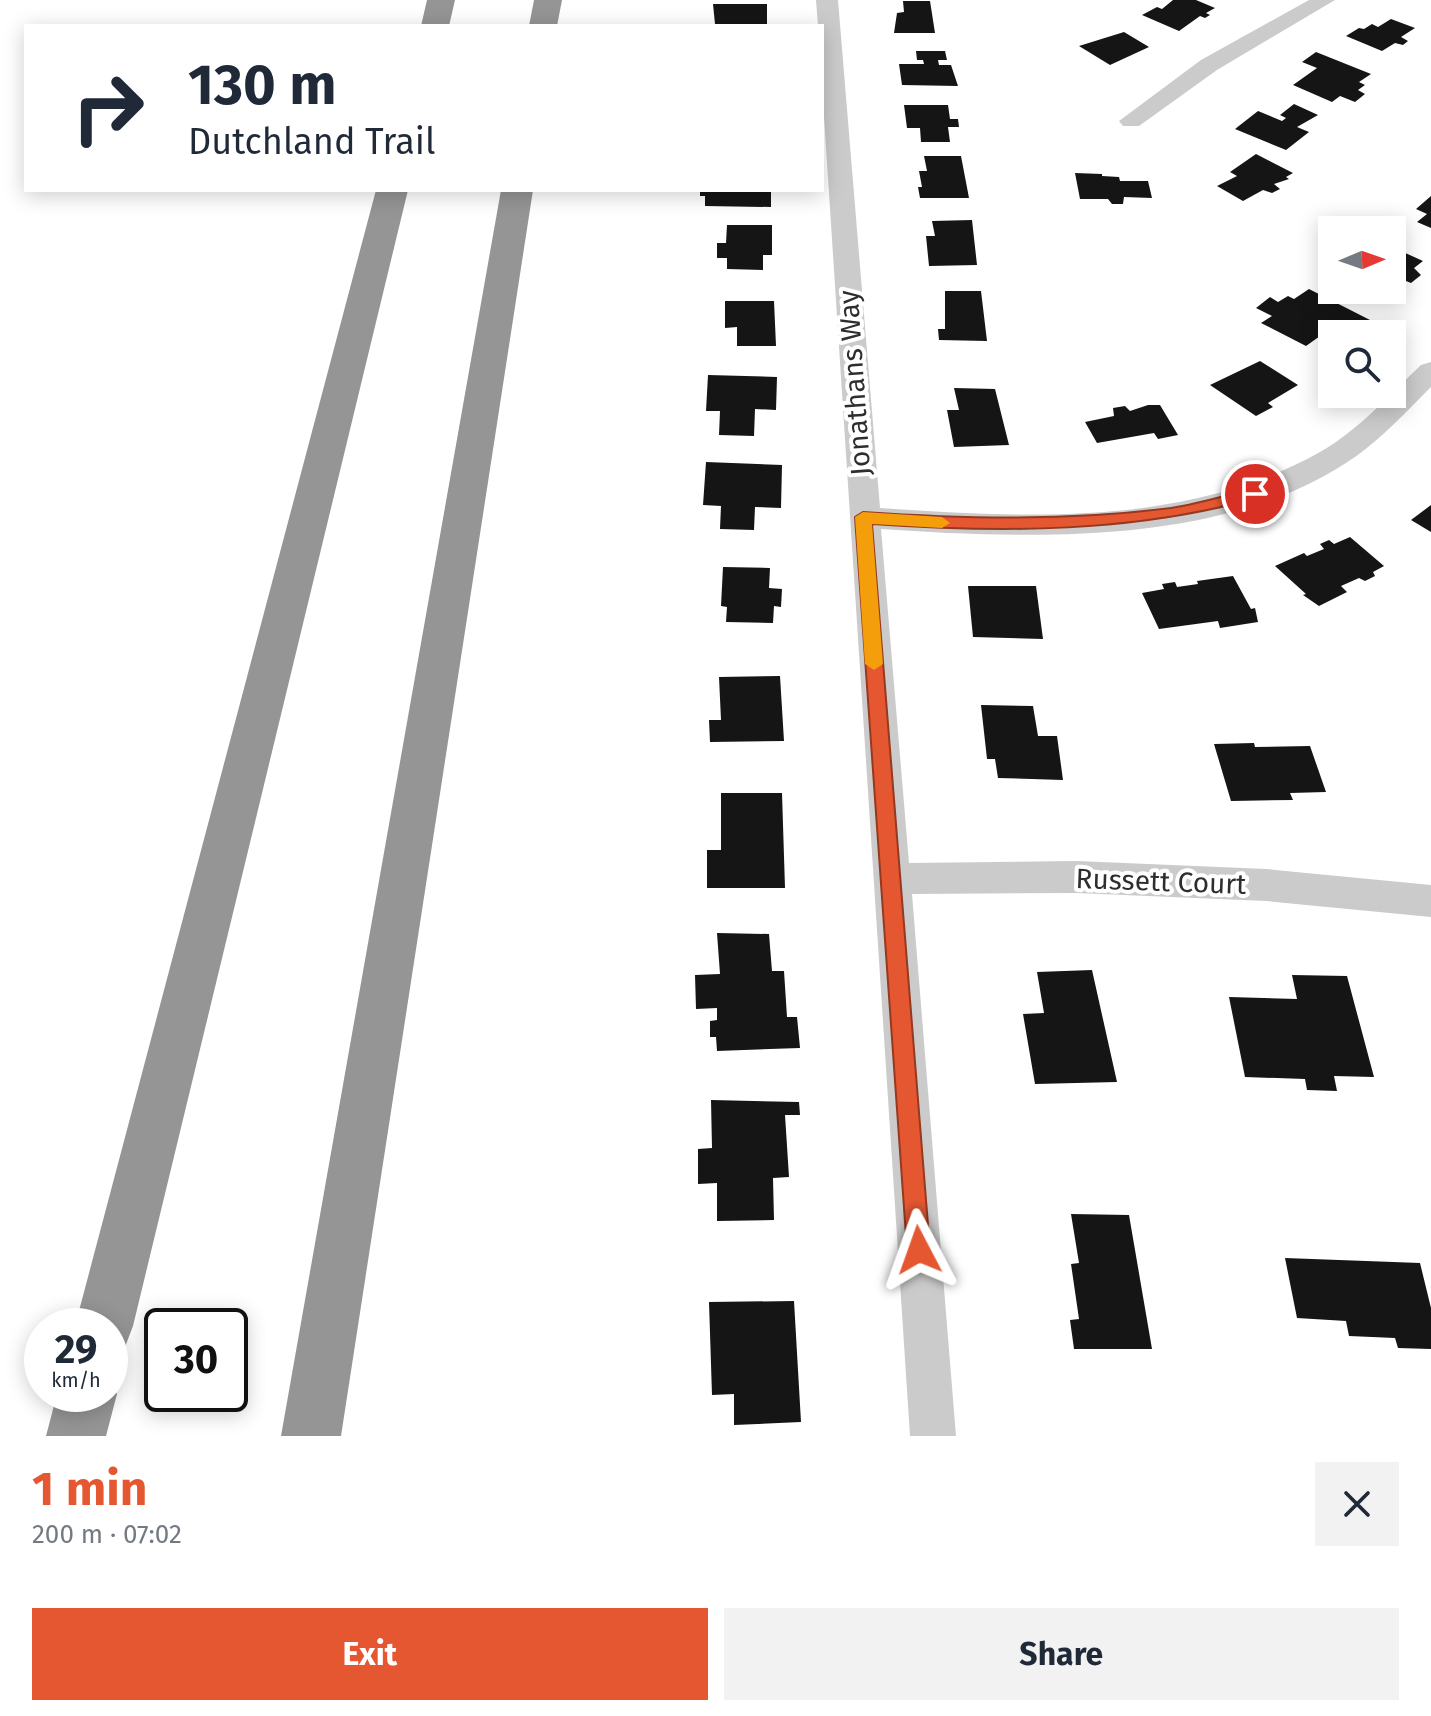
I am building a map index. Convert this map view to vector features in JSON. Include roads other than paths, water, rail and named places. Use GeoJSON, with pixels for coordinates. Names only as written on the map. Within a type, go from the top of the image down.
{"type":"FeatureCollection","features":[{"type":"Feature","properties":{"kind":"highway"},"geometry":{"type":"LineString","coordinates":[[435,24],[441,0]]}},
{"type":"Feature","properties":{"kind":"highway"},"geometry":{"type":"LineString","coordinates":[[543,24],[548,0]]}},
{"type":"Feature","properties":{"kind":"highway"},"geometry":{"type":"LineString","coordinates":[[109,1308],[391,192]]}},
{"type":"Feature","properties":{"kind":"highway"},"geometry":{"type":"LineString","coordinates":[[311,1436],[517,192]]}},
{"type":"Feature","properties":{"kind":"highway"},"geometry":{"type":"LineString","coordinates":[[76,1436],[82,1412]]}},
{"type":"Feature","properties":{"kind":"street","name":"Jonathans Way"},"geometry":{"type":"LineString","coordinates":[[827,0],[933,1436]]}},
{"type":"Feature","properties":{"kind":"street"},"geometry":{"type":"LineString","coordinates":[[1131,121],[1209,65],[1324,0]]}},
{"type":"Feature","properties":{"kind":"street"},"geometry":{"type":"LineString","coordinates":[[863,517],[958,524],[1070,522],[1174,513],[1230,502],[1280,485],[1331,458],[1360,437],[1431,371]]}},
{"type":"Feature","properties":{"kind":"street","name":"Russett Court"},"geometry":{"type":"LineString","coordinates":[[890,879],[1093,878],[1266,885],[1431,901]]}}]}
